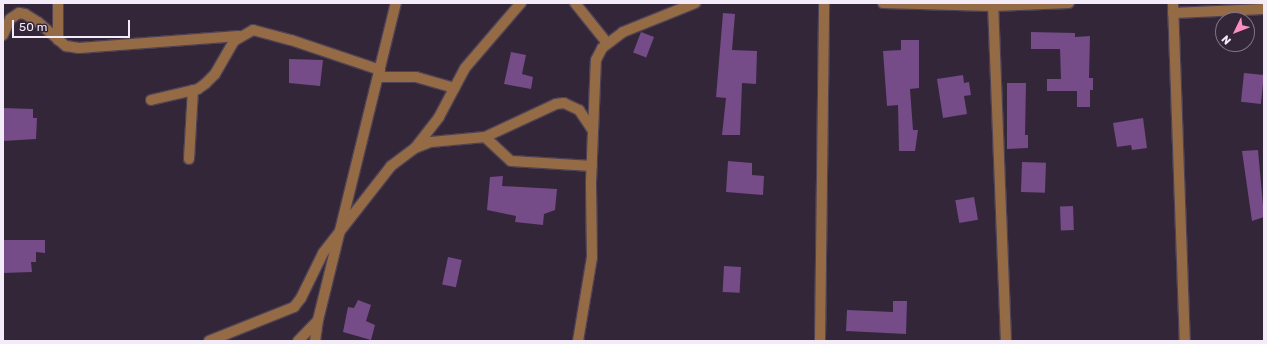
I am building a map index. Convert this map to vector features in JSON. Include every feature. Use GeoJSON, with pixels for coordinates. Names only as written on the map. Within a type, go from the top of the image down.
{"type":"FeatureCollection","features":[{"type":"Feature","properties":{"kind":"street"},"geometry":{"type":"LineString","coordinates":[[58,3],[58,40]]}},
{"type":"Feature","properties":{"kind":"street"},"geometry":{"type":"LineString","coordinates":[[315,341],[318,320],[396,3]]}},
{"type":"Feature","properties":{"kind":"street"},"geometry":{"type":"LineString","coordinates":[[209,341],[294,307],[301,298],[323,253],[392,166],[415,148],[439,117],[465,68],[521,3]]}},
{"type":"Feature","properties":{"kind":"street"},"geometry":{"type":"LineString","coordinates":[[575,3],[607,43]]}},
{"type":"Feature","properties":{"kind":"street"},"geometry":{"type":"LineString","coordinates":[[578,341],[592,257],[592,131],[594,66],[598,54],[607,43],[640,24],[695,3]]}},
{"type":"Feature","properties":{"kind":"street"},"geometry":{"type":"LineString","coordinates":[[820,341],[824,3]]}},
{"type":"Feature","properties":{"kind":"street"},"geometry":{"type":"LineString","coordinates":[[883,3],[1069,3]]}},
{"type":"Feature","properties":{"kind":"street"},"geometry":{"type":"LineString","coordinates":[[993,4],[1006,341]]}},
{"type":"Feature","properties":{"kind":"street"},"geometry":{"type":"LineString","coordinates":[[1185,341],[1173,8],[1264,9]]}},
{"type":"Feature","properties":{"kind":"street"},"geometry":{"type":"LineString","coordinates":[[3,35],[14,16],[25,14],[66,46],[79,48],[239,36],[253,30],[264,31],[379,73],[416,77],[454,88]]}},
{"type":"Feature","properties":{"kind":"street"},"geometry":{"type":"LineString","coordinates":[[151,100],[194,90],[210,80],[239,36]]}},
{"type":"Feature","properties":{"kind":"street"},"geometry":{"type":"LineString","coordinates":[[189,158],[194,90]]}},
{"type":"Feature","properties":{"kind":"street"},"geometry":{"type":"LineString","coordinates":[[415,148],[431,142],[485,137],[556,104],[564,103],[579,110],[592,131]]}},
{"type":"Feature","properties":{"kind":"street"},"geometry":{"type":"LineString","coordinates":[[485,137],[511,161],[592,166]]}},
{"type":"Feature","properties":{"kind":"street"},"geometry":{"type":"LineString","coordinates":[[298,341],[318,320]]}},
{"type":"Feature","properties":{"kind":"building"},"geometry":{"type":"Polygon","coordinates":[[[723,13],[735,14],[732,50],[757,51],[756,84],[742,83],[740,135],[722,135],[726,98],[716,97],[723,13]]]}},
{"type":"Feature","properties":{"kind":"building"},"geometry":{"type":"Polygon","coordinates":[[[641,32],[654,37],[646,58],[633,53],[641,32]]]}},
{"type":"Feature","properties":{"kind":"building"},"geometry":{"type":"Polygon","coordinates":[[[1031,32],[1075,33],[1075,37],[1090,36],[1089,78],[1093,78],[1093,90],[1090,90],[1090,107],[1077,107],[1077,91],[1047,91],[1047,79],[1061,79],[1060,49],[1031,49],[1031,32]]]}},
{"type":"Feature","properties":{"kind":"building"},"geometry":{"type":"Polygon","coordinates":[[[901,40],[919,40],[919,88],[910,89],[913,130],[918,130],[915,151],[899,151],[898,105],[887,106],[883,51],[901,50],[901,40]]]}},
{"type":"Feature","properties":{"kind":"building"},"geometry":{"type":"Polygon","coordinates":[[[511,52],[526,55],[522,74],[533,77],[531,89],[504,84],[511,52]]]}},
{"type":"Feature","properties":{"kind":"building"},"geometry":{"type":"Polygon","coordinates":[[[289,59],[323,60],[320,86],[289,83],[289,59]]]}},
{"type":"Feature","properties":{"kind":"building"},"geometry":{"type":"Polygon","coordinates":[[[1244,73],[1264,75],[1261,104],[1241,102],[1244,73]]]}},
{"type":"Feature","properties":{"kind":"building"},"geometry":{"type":"Polygon","coordinates":[[[963,75],[964,83],[969,82],[971,95],[964,96],[967,114],[943,118],[937,79],[963,75]]]}},
{"type":"Feature","properties":{"kind":"building"},"geometry":{"type":"Polygon","coordinates":[[[1007,83],[1026,83],[1025,135],[1028,135],[1028,148],[1007,149],[1007,83]]]}},
{"type":"Feature","properties":{"kind":"building"},"geometry":{"type":"Polygon","coordinates":[[[3,108],[33,109],[33,118],[37,118],[36,139],[3,141],[3,108]]]}},
{"type":"Feature","properties":{"kind":"building"},"geometry":{"type":"Polygon","coordinates":[[[1143,118],[1147,148],[1132,150],[1131,145],[1117,147],[1113,123],[1143,118]]]}},
{"type":"Feature","properties":{"kind":"building"},"geometry":{"type":"Polygon","coordinates":[[[1258,150],[1264,217],[1252,221],[1242,151],[1258,150]]]}},
{"type":"Feature","properties":{"kind":"building"},"geometry":{"type":"Polygon","coordinates":[[[728,161],[752,163],[752,175],[764,176],[763,195],[726,192],[728,161]]]}},
{"type":"Feature","properties":{"kind":"building"},"geometry":{"type":"Polygon","coordinates":[[[1022,162],[1046,163],[1045,193],[1021,192],[1022,162]]]}},
{"type":"Feature","properties":{"kind":"building"},"geometry":{"type":"Polygon","coordinates":[[[503,176],[502,186],[557,189],[555,210],[544,214],[543,225],[515,222],[516,216],[487,210],[490,177],[503,176]]]}},
{"type":"Feature","properties":{"kind":"building"},"geometry":{"type":"Polygon","coordinates":[[[974,197],[978,220],[959,223],[955,200],[974,197]]]}},
{"type":"Feature","properties":{"kind":"building"},"geometry":{"type":"Polygon","coordinates":[[[1060,206],[1073,206],[1074,230],[1061,230],[1060,206]]]}},
{"type":"Feature","properties":{"kind":"building"},"geometry":{"type":"Polygon","coordinates":[[[3,240],[45,240],[45,253],[36,252],[36,262],[31,262],[32,272],[3,273],[3,240]]]}},
{"type":"Feature","properties":{"kind":"building"},"geometry":{"type":"Polygon","coordinates":[[[448,257],[462,260],[456,287],[442,284],[448,257]]]}},
{"type":"Feature","properties":{"kind":"building"},"geometry":{"type":"Polygon","coordinates":[[[724,266],[741,267],[740,293],[723,292],[724,266]]]}},
{"type":"Feature","properties":{"kind":"building"},"geometry":{"type":"Polygon","coordinates":[[[358,300],[371,305],[366,321],[375,325],[371,340],[343,332],[348,307],[354,308],[358,300]]]}},
{"type":"Feature","properties":{"kind":"building"},"geometry":{"type":"Polygon","coordinates":[[[893,301],[907,301],[906,334],[846,331],[847,310],[893,312],[893,301]]]}}]}
